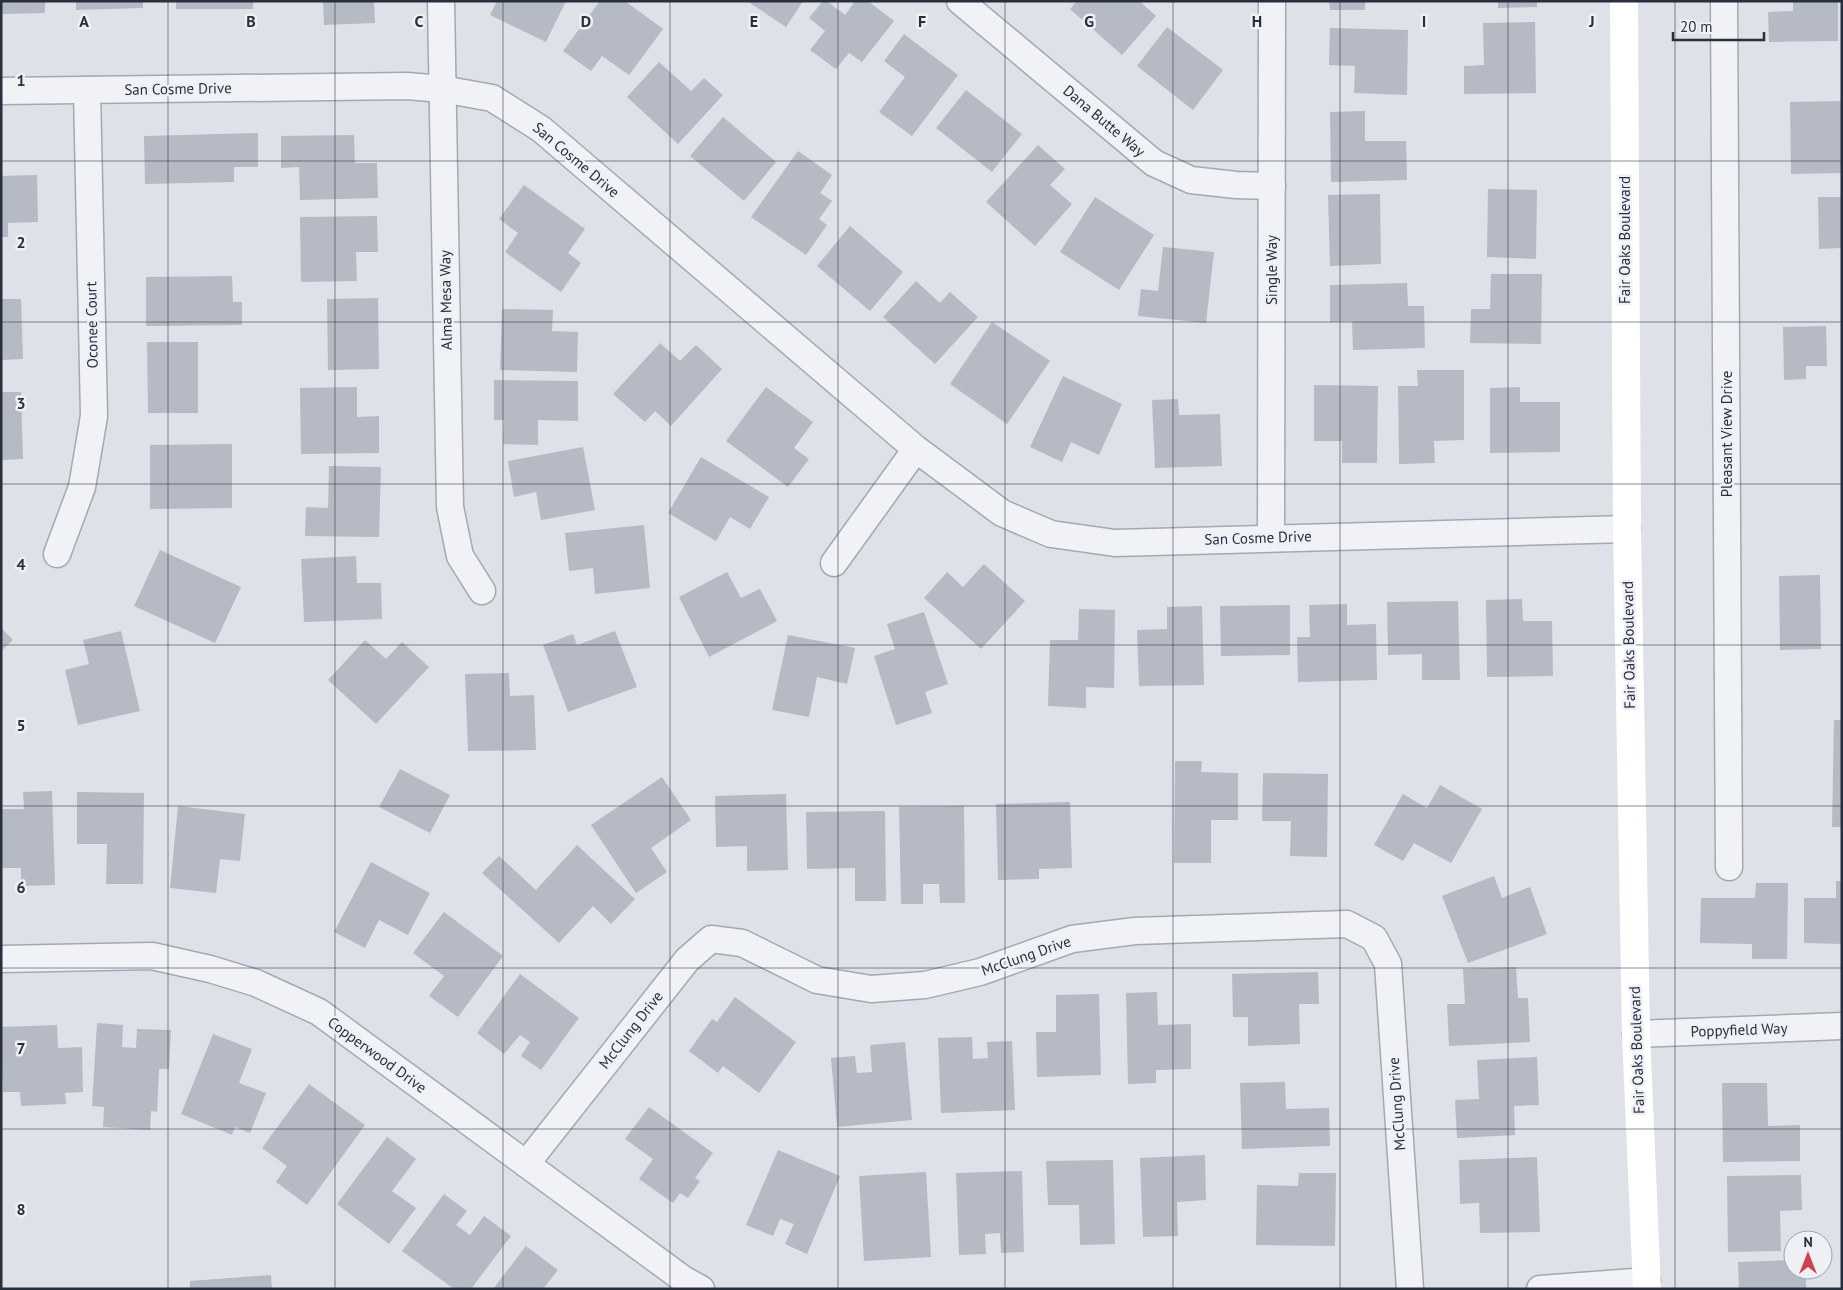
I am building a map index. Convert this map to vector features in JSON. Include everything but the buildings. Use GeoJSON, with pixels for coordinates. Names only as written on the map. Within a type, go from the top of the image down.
{"type":"FeatureCollection","features":[{"type":"Feature","properties":{"kind":"main road","name":"Fair Oaks Boulevard"},"geometry":{"type":"LineString","coordinates":[[1624,1],[1627,529],[1636,1034],[1647,1285]]}},
{"type":"Feature","properties":{"kind":"street","name":"Alma Mesa Way"},"geometry":{"type":"LineString","coordinates":[[440,1],[450,507],[460,556],[482,591]]}},
{"type":"Feature","properties":{"kind":"street","name":"Dana Butte Way"},"geometry":{"type":"LineString","coordinates":[[960,1],[1154,163],[1191,180],[1236,185],[1272,186]]}},
{"type":"Feature","properties":{"kind":"street","name":"Single Way"},"geometry":{"type":"LineString","coordinates":[[1271,538],[1272,1]]}},
{"type":"Feature","properties":{"kind":"street","name":"Pleasant View Drive"},"geometry":{"type":"LineString","coordinates":[[1724,1],[1729,866]]}},
{"type":"Feature","properties":{"kind":"street","name":"San Cosme Drive"},"geometry":{"type":"LineString","coordinates":[[1,91],[407,86],[442,89],[492,98],[541,128],[916,449],[1002,513],[1051,534],[1115,543],[1627,529]]}},
{"type":"Feature","properties":{"kind":"street","name":"Oconee Court"},"geometry":{"type":"LineString","coordinates":[[57,554],[82,487],[94,416],[87,90]]}},
{"type":"Feature","properties":{"kind":"street"},"geometry":{"type":"LineString","coordinates":[[834,563],[916,449]]}},
{"type":"Feature","properties":{"kind":"street","name":"McClung Drive"},"geometry":{"type":"LineString","coordinates":[[526,1164],[687,960],[711,939],[742,943],[817,980],[871,989],[924,985],[980,972],[1072,939],[1135,931],[1347,924],[1374,938],[1388,964],[1410,1289]]}},
{"type":"Feature","properties":{"kind":"street","name":"Copperwood Drive"},"geometry":{"type":"LineString","coordinates":[[1,959],[152,956],[256,983],[319,1012],[683,1279],[702,1289]]}},
{"type":"Feature","properties":{"kind":"street","name":"Poppyfield Way"},"geometry":{"type":"LineString","coordinates":[[1636,1034],[1842,1026]]}},
{"type":"Feature","properties":{"kind":"street"},"geometry":{"type":"LineString","coordinates":[[1540,1289],[1647,1285]]}}]}
